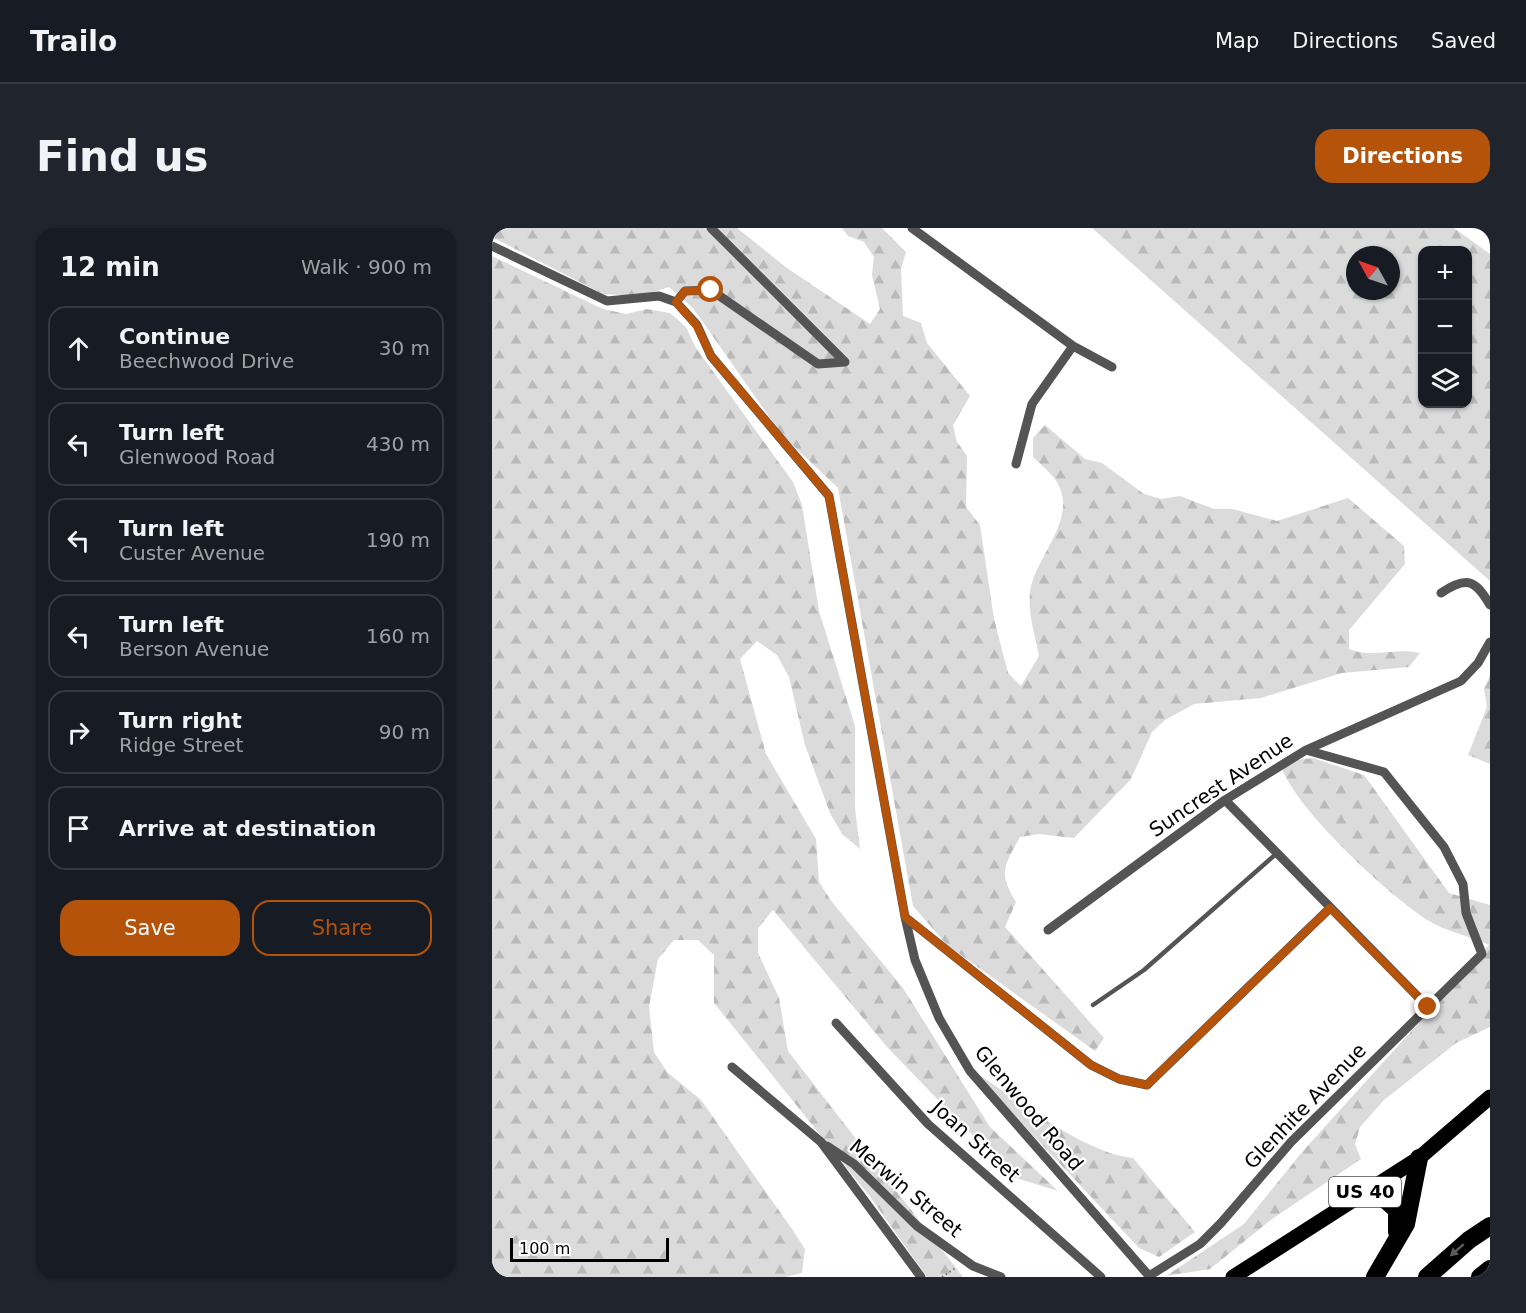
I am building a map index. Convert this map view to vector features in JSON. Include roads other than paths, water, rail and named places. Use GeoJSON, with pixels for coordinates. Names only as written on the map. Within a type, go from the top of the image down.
{"type":"FeatureCollection","features":[{"type":"Feature","properties":{"kind":"highway"},"geometry":{"type":"LineString","coordinates":[[1375,1277],[1406,1224],[1419,1158]]}},
{"type":"Feature","properties":{"kind":"highway"},"geometry":{"type":"LineString","coordinates":[[1367,1191],[1386,1200],[1397,1210],[1399,1222],[1395,1244]]}},
{"type":"Feature","properties":{"kind":"highway"},"geometry":{"type":"LineString","coordinates":[[1426,1277],[1469,1240],[1490,1226]]}},
{"type":"Feature","properties":{"kind":"highway"},"geometry":{"type":"LineString","coordinates":[[1480,1277],[1490,1269]]}},
{"type":"Feature","properties":{"kind":"main road","name":"US 40"},"geometry":{"type":"LineString","coordinates":[[1233,1277],[1419,1158],[1490,1097]]}},
{"type":"Feature","properties":{"kind":"street"},"geometry":{"type":"LineString","coordinates":[[492,246],[607,301],[659,296],[676,302],[685,291],[711,290],[818,364],[845,362],[711,228]]}},
{"type":"Feature","properties":{"kind":"street"},"geometry":{"type":"LineString","coordinates":[[912,228],[1072,346],[1112,366]]}},
{"type":"Feature","properties":{"kind":"street","name":"Glenwood Road"},"geometry":{"type":"LineString","coordinates":[[676,302],[697,326],[711,356],[829,496],[905,917],[915,960],[939,1018],[969,1071],[1150,1277]]}},
{"type":"Feature","properties":{"kind":"street"},"geometry":{"type":"LineString","coordinates":[[1016,464],[1032,404],[1072,346]]}},
{"type":"Feature","properties":{"kind":"street"},"geometry":{"type":"LineString","coordinates":[[1441,593],[1460,582],[1468,582],[1483,594],[1490,604]]}},
{"type":"Feature","properties":{"kind":"street","name":"Suncrest Avenue"},"geometry":{"type":"LineString","coordinates":[[1048,930],[1225,800],[1306,750],[1461,681],[1478,663],[1490,642]]}},
{"type":"Feature","properties":{"kind":"street","name":"Glenhite Avenue"},"geometry":{"type":"LineString","coordinates":[[1150,1277],[1200,1244],[1291,1142],[1482,954],[1466,913],[1463,884],[1444,847],[1384,772],[1306,750]]}},
{"type":"Feature","properties":{"kind":"street"},"geometry":{"type":"LineString","coordinates":[[1225,800],[1428,1007]]}},
{"type":"Feature","properties":{"kind":"street"},"geometry":{"type":"LineString","coordinates":[[905,917],[1091,1065],[1119,1079],[1147,1085],[1330,908]]}},
{"type":"Feature","properties":{"kind":"street","name":"Joan Street"},"geometry":{"type":"LineString","coordinates":[[836,1023],[928,1124],[1101,1277]]}},
{"type":"Feature","properties":{"kind":"street","name":"Merwin Street"},"geometry":{"type":"LineString","coordinates":[[732,1067],[821,1142],[854,1164],[917,1226],[967,1261],[1001,1277]]}},
{"type":"Feature","properties":{"kind":"street","name":"Merwin Street"},"geometry":{"type":"LineString","coordinates":[[821,1142],[921,1277]]}},
{"type":"Feature","properties":{"kind":"lane"},"geometry":{"type":"LineString","coordinates":[[1093,1005],[1144,970],[1277,854]]}}]}
